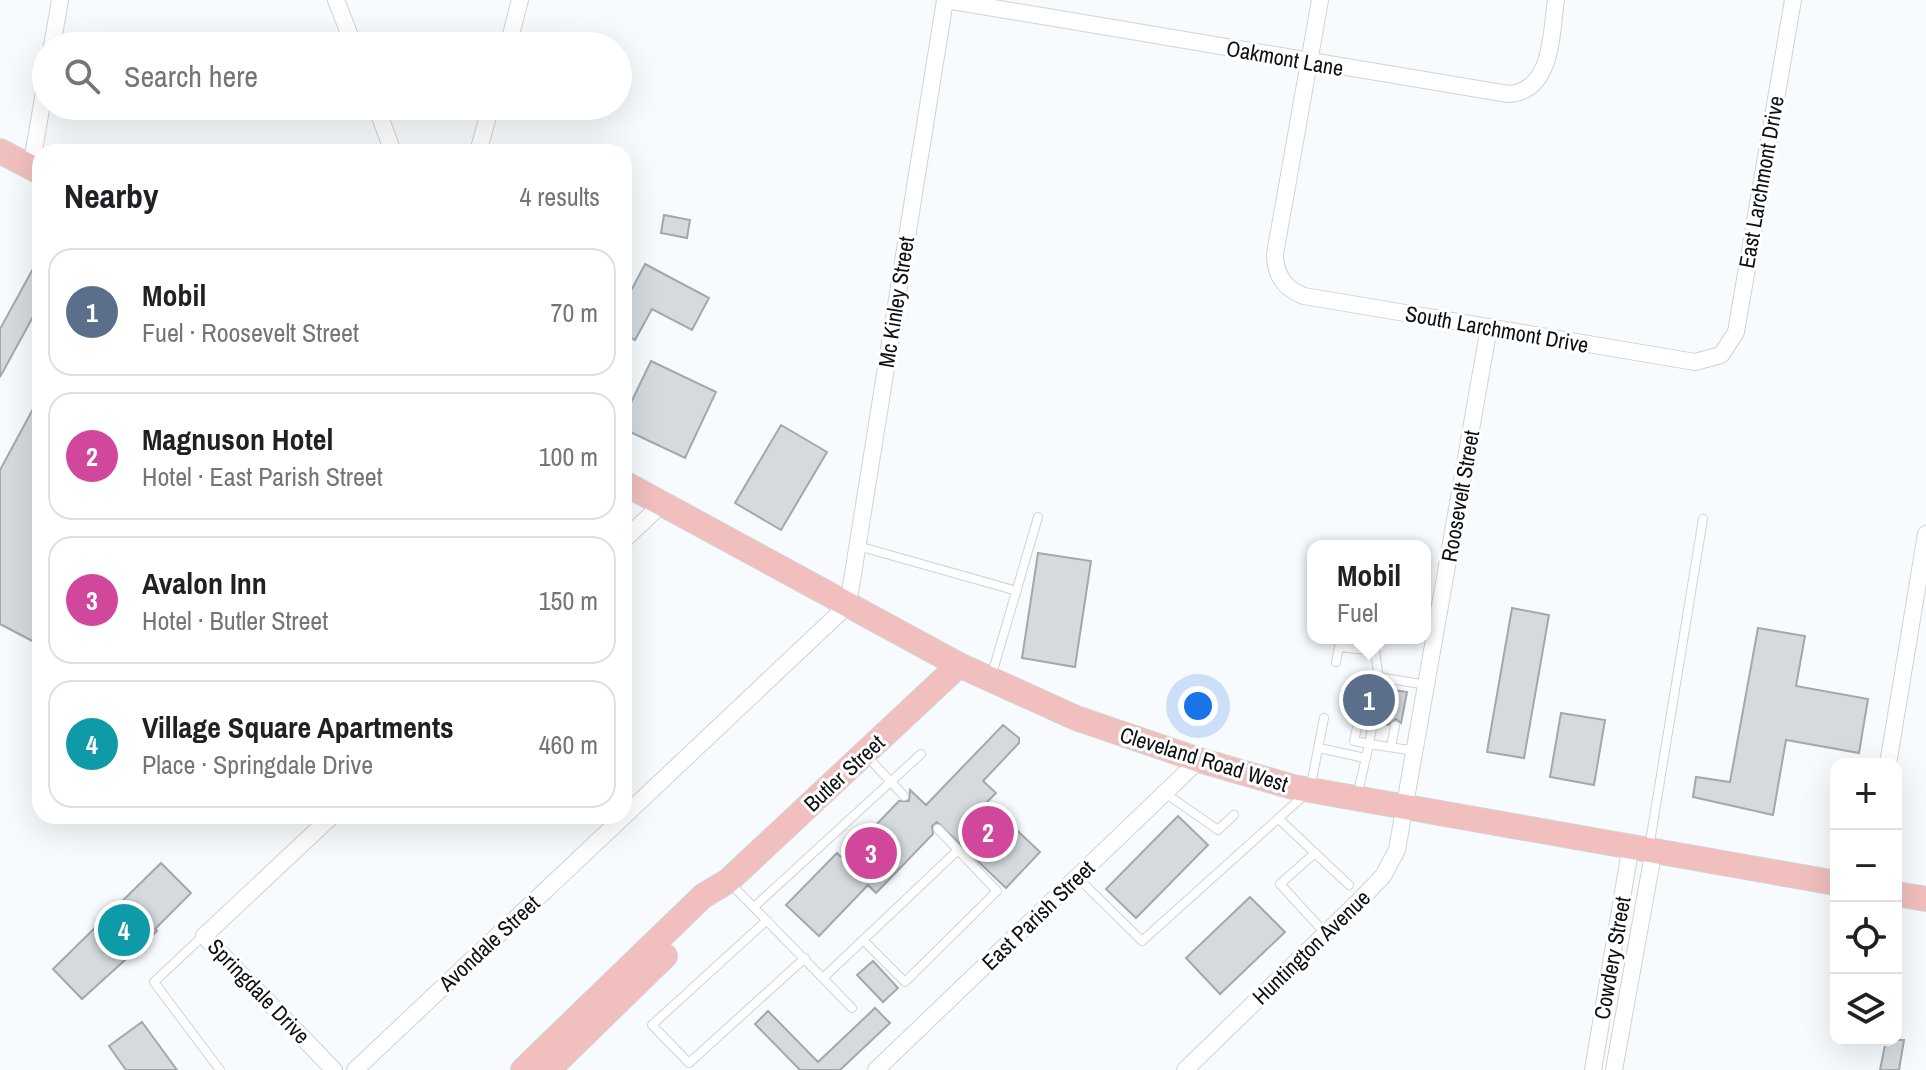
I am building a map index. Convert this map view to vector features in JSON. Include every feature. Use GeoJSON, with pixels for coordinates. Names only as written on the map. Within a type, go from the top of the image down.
{"type":"FeatureCollection","features":[{"type":"Feature","properties":{"kind":"main road"},"geometry":{"type":"LineString","coordinates":[[0,151],[32,168]]}},
{"type":"Feature","properties":{"kind":"main road","name":"Cleveland Road West"},"geometry":{"type":"LineString","coordinates":[[632,487],[959,665],[1076,718],[1199,760],[1310,790],[1830,882]]}},
{"type":"Feature","properties":{"kind":"main road","name":"Butler Street"},"geometry":{"type":"LineString","coordinates":[[523,1070],[703,896],[728,881],[959,665]]}},
{"type":"Feature","properties":{"kind":"main road","name":"Butler Street"},"geometry":{"type":"LineString","coordinates":[[548,1070],[715,908],[728,881]]}},
{"type":"Feature","properties":{"kind":"main road"},"geometry":{"type":"LineString","coordinates":[[1902,895],[1926,899]]}},
{"type":"Feature","properties":{"kind":"street"},"geometry":{"type":"LineString","coordinates":[[54,32],[60,0]]}},
{"type":"Feature","properties":{"kind":"street"},"geometry":{"type":"LineString","coordinates":[[336,0],[349,32]]}},
{"type":"Feature","properties":{"kind":"street"},"geometry":{"type":"LineString","coordinates":[[512,32],[520,0]]}},
{"type":"Feature","properties":{"kind":"street","name":"Oakmont Lane"},"geometry":{"type":"LineString","coordinates":[[945,0],[1497,94],[1518,93],[1531,87],[1543,72],[1556,0]]}},
{"type":"Feature","properties":{"kind":"street","name":"Mc Kinley Street"},"geometry":{"type":"LineString","coordinates":[[848,605],[945,0]]}},
{"type":"Feature","properties":{"kind":"street"},"geometry":{"type":"LineString","coordinates":[[1309,62],[1320,0]]}},
{"type":"Feature","properties":{"kind":"street","name":"East Larchmont Drive"},"geometry":{"type":"LineString","coordinates":[[1717,357],[1729,346],[1736,332],[1793,0]]}},
{"type":"Feature","properties":{"kind":"street","name":"South Larchmont Drive"},"geometry":{"type":"LineString","coordinates":[[1309,62],[1275,254],[1281,279],[1290,289],[1304,296],[1691,362],[1717,357]]}},
{"type":"Feature","properties":{"kind":"street"},"geometry":{"type":"LineString","coordinates":[[39,144],[42,120]]}},
{"type":"Feature","properties":{"kind":"street"},"geometry":{"type":"LineString","coordinates":[[381,120],[390,144]]}},
{"type":"Feature","properties":{"kind":"street"},"geometry":{"type":"LineString","coordinates":[[480,144],[487,120]]}},
{"type":"Feature","properties":{"kind":"street","name":"Roosevelt Street"},"geometry":{"type":"LineString","coordinates":[[1407,806],[1489,327]]}},
{"type":"Feature","properties":{"kind":"street"},"geometry":{"type":"LineString","coordinates":[[632,532],[663,503]]}},
{"type":"Feature","properties":{"kind":"street"},"geometry":{"type":"LineString","coordinates":[[1889,758],[1926,537]]}},
{"type":"Feature","properties":{"kind":"street","name":"Avondale Street"},"geometry":{"type":"LineString","coordinates":[[632,809],[848,605]]}},
{"type":"Feature","properties":{"kind":"street","name":"East Parish Street"},"geometry":{"type":"LineString","coordinates":[[876,1070],[1199,760]]}},
{"type":"Feature","properties":{"kind":"street","name":"Huntington Avenue"},"geometry":{"type":"LineString","coordinates":[[1185,1070],[1388,868],[1400,841],[1407,806]]}},
{"type":"Feature","properties":{"kind":"street","name":"Springdale Drive"},"geometry":{"type":"LineString","coordinates":[[323,824],[204,936],[334,1070]]}},
{"type":"Feature","properties":{"kind":"street","name":"Avondale Street"},"geometry":{"type":"LineString","coordinates":[[355,1070],[616,824]]}},
{"type":"Feature","properties":{"kind":"street","name":"Cowdery Street"},"geometry":{"type":"LineString","coordinates":[[1593,1070],[1644,848]]}},
{"type":"Feature","properties":{"kind":"street","name":"Cowdery Street"},"geometry":{"type":"LineString","coordinates":[[1614,1070],[1644,848]]}},
{"type":"Feature","properties":{"kind":"lane"},"geometry":{"type":"LineString","coordinates":[[990,679],[1038,517]]}},
{"type":"Feature","properties":{"kind":"lane"},"geometry":{"type":"LineString","coordinates":[[1644,848],[1703,519]]}},
{"type":"Feature","properties":{"kind":"lane"},"geometry":{"type":"LineString","coordinates":[[857,546],[1017,591]]}},
{"type":"Feature","properties":{"kind":"lane"},"geometry":{"type":"LineString","coordinates":[[1336,662],[1339,647],[1375,651],[1380,687]]}},
{"type":"Feature","properties":{"kind":"lane"},"geometry":{"type":"LineString","coordinates":[[1364,685],[1366,675],[1428,685]]}},
{"type":"Feature","properties":{"kind":"lane"},"geometry":{"type":"LineString","coordinates":[[1400,691],[1401,681]]}},
{"type":"Feature","properties":{"kind":"lane"},"geometry":{"type":"LineString","coordinates":[[1078,878],[1142,941],[1310,790],[1324,718]]}},
{"type":"Feature","properties":{"kind":"lane"},"geometry":{"type":"LineString","coordinates":[[1359,719],[1354,741],[1416,751]]}},
{"type":"Feature","properties":{"kind":"lane"},"geometry":{"type":"LineString","coordinates":[[1357,798],[1373,722]]}},
{"type":"Feature","properties":{"kind":"lane"},"geometry":{"type":"LineString","coordinates":[[1391,747],[1395,726]]}},
{"type":"Feature","properties":{"kind":"lane"},"geometry":{"type":"LineString","coordinates":[[1319,748],[1365,758]]}},
{"type":"Feature","properties":{"kind":"lane"},"geometry":{"type":"LineString","coordinates":[[865,754],[904,796]]}},
{"type":"Feature","properties":{"kind":"lane"},"geometry":{"type":"LineString","coordinates":[[754,907],[921,754]]}},
{"type":"Feature","properties":{"kind":"lane"},"geometry":{"type":"LineString","coordinates":[[1165,793],[1218,830],[1234,815]]}},
{"type":"Feature","properties":{"kind":"lane"},"geometry":{"type":"LineString","coordinates":[[1280,820],[1349,885]]}},
{"type":"Feature","properties":{"kind":"lane"},"geometry":{"type":"LineString","coordinates":[[864,941],[905,982],[997,891],[938,829]]}},
{"type":"Feature","properties":{"kind":"lane"},"geometry":{"type":"LineString","coordinates":[[823,978],[958,850]]}},
{"type":"Feature","properties":{"kind":"lane"},"geometry":{"type":"LineString","coordinates":[[1315,853],[1280,884],[1326,933]]}},
{"type":"Feature","properties":{"kind":"lane"},"geometry":{"type":"LineString","coordinates":[[728,881],[852,1008]]}},
{"type":"Feature","properties":{"kind":"lane"},"geometry":{"type":"LineString","coordinates":[[766,921],[652,1025],[689,1063],[805,958]]}},
{"type":"Feature","properties":{"kind":"lane"},"geometry":{"type":"LineString","coordinates":[[204,936],[154,982],[220,1070]]}},
{"type":"Feature","properties":{"kind":"building"},"geometry":{"type":"Polygon","coordinates":[[[664,215],[690,220],[687,238],[661,233],[664,215]]]}},
{"type":"Feature","properties":{"kind":"building"},"geometry":{"type":"Polygon","coordinates":[[[645,264],[709,298],[692,330],[652,309],[635,340],[632,338],[632,289],[645,264]]]}},
{"type":"Feature","properties":{"kind":"building"},"geometry":{"type":"Polygon","coordinates":[[[32,271],[32,319],[0,377],[0,329],[32,271]]]}},
{"type":"Feature","properties":{"kind":"building"},"geometry":{"type":"Polygon","coordinates":[[[651,361],[716,392],[685,458],[632,433],[632,400],[651,361]]]}},
{"type":"Feature","properties":{"kind":"building"},"geometry":{"type":"Polygon","coordinates":[[[32,411],[32,641],[0,624],[0,470],[32,411]]]}},
{"type":"Feature","properties":{"kind":"building"},"geometry":{"type":"Polygon","coordinates":[[[781,425],[827,452],[781,530],[735,503],[781,425]]]}},
{"type":"Feature","properties":{"kind":"building"},"geometry":{"type":"Polygon","coordinates":[[[1038,553],[1091,561],[1075,667],[1022,658],[1038,553]]]}},
{"type":"Feature","properties":{"kind":"building"},"geometry":{"type":"Polygon","coordinates":[[[1512,608],[1549,615],[1524,758],[1487,752],[1512,608]]]}},
{"type":"Feature","properties":{"kind":"building"},"geometry":{"type":"Polygon","coordinates":[[[1758,628],[1805,636],[1796,686],[1868,699],[1859,753],[1786,740],[1773,815],[1693,797],[1696,777],[1730,782],[1758,628]]]}},
{"type":"Feature","properties":{"kind":"building"},"geometry":{"type":"Polygon","coordinates":[[[1371,686],[1378,694],[1387,689],[1407,692],[1401,723],[1396,719],[1388,725],[1380,723],[1373,715],[1366,721],[1363,713],[1354,714],[1359,689],[1365,692],[1371,686]]]}},
{"type":"Feature","properties":{"kind":"building"},"geometry":{"type":"Polygon","coordinates":[[[1561,713],[1605,720],[1594,785],[1550,777],[1561,713]]]}},
{"type":"Feature","properties":{"kind":"building"},"geometry":{"type":"Polygon","coordinates":[[[1003,725],[1019,738],[1019,743],[983,781],[996,793],[987,802],[1040,852],[1006,888],[937,822],[932,826],[933,834],[876,893],[868,885],[819,936],[786,905],[837,853],[843,859],[899,801],[909,801],[910,790],[926,805],[1003,725]]]}},
{"type":"Feature","properties":{"kind":"building"},"geometry":{"type":"Polygon","coordinates":[[[1178,816],[1208,845],[1136,918],[1106,889],[1178,816]]]}},
{"type":"Feature","properties":{"kind":"building"},"geometry":{"type":"Polygon","coordinates":[[[161,863],[191,893],[155,929],[157,931],[82,999],[53,969],[161,863]]]}},
{"type":"Feature","properties":{"kind":"building"},"geometry":{"type":"Polygon","coordinates":[[[1250,897],[1285,932],[1220,994],[1186,958],[1250,897]]]}},
{"type":"Feature","properties":{"kind":"building"},"geometry":{"type":"Polygon","coordinates":[[[873,961],[898,988],[883,1002],[857,975],[873,961]]]}},
{"type":"Feature","properties":{"kind":"building"},"geometry":{"type":"Polygon","coordinates":[[[875,1008],[890,1023],[840,1070],[800,1070],[755,1024],[768,1011],[818,1062],[875,1008]]]}},
{"type":"Feature","properties":{"kind":"building"},"geometry":{"type":"Polygon","coordinates":[[[142,1022],[177,1070],[126,1070],[109,1046],[142,1022]]]}},
{"type":"Feature","properties":{"kind":"building"},"geometry":{"type":"Polygon","coordinates":[[[1904,1040],[1899,1070],[1880,1070],[1885,1046],[1902,1046],[1904,1040]]]}},
{"type":"Feature","properties":{"kind":"place","name":"Mobil"},"geometry":{"type":"Point","coordinates":[1369,700]}},
{"type":"Feature","properties":{"kind":"place","name":"Magnuson Hotel"},"geometry":{"type":"Point","coordinates":[988,832]}},
{"type":"Feature","properties":{"kind":"place","name":"Avalon Inn"},"geometry":{"type":"Point","coordinates":[871,853]}},
{"type":"Feature","properties":{"kind":"place","name":"Village Square Apartments"},"geometry":{"type":"Point","coordinates":[124,930]}}]}
